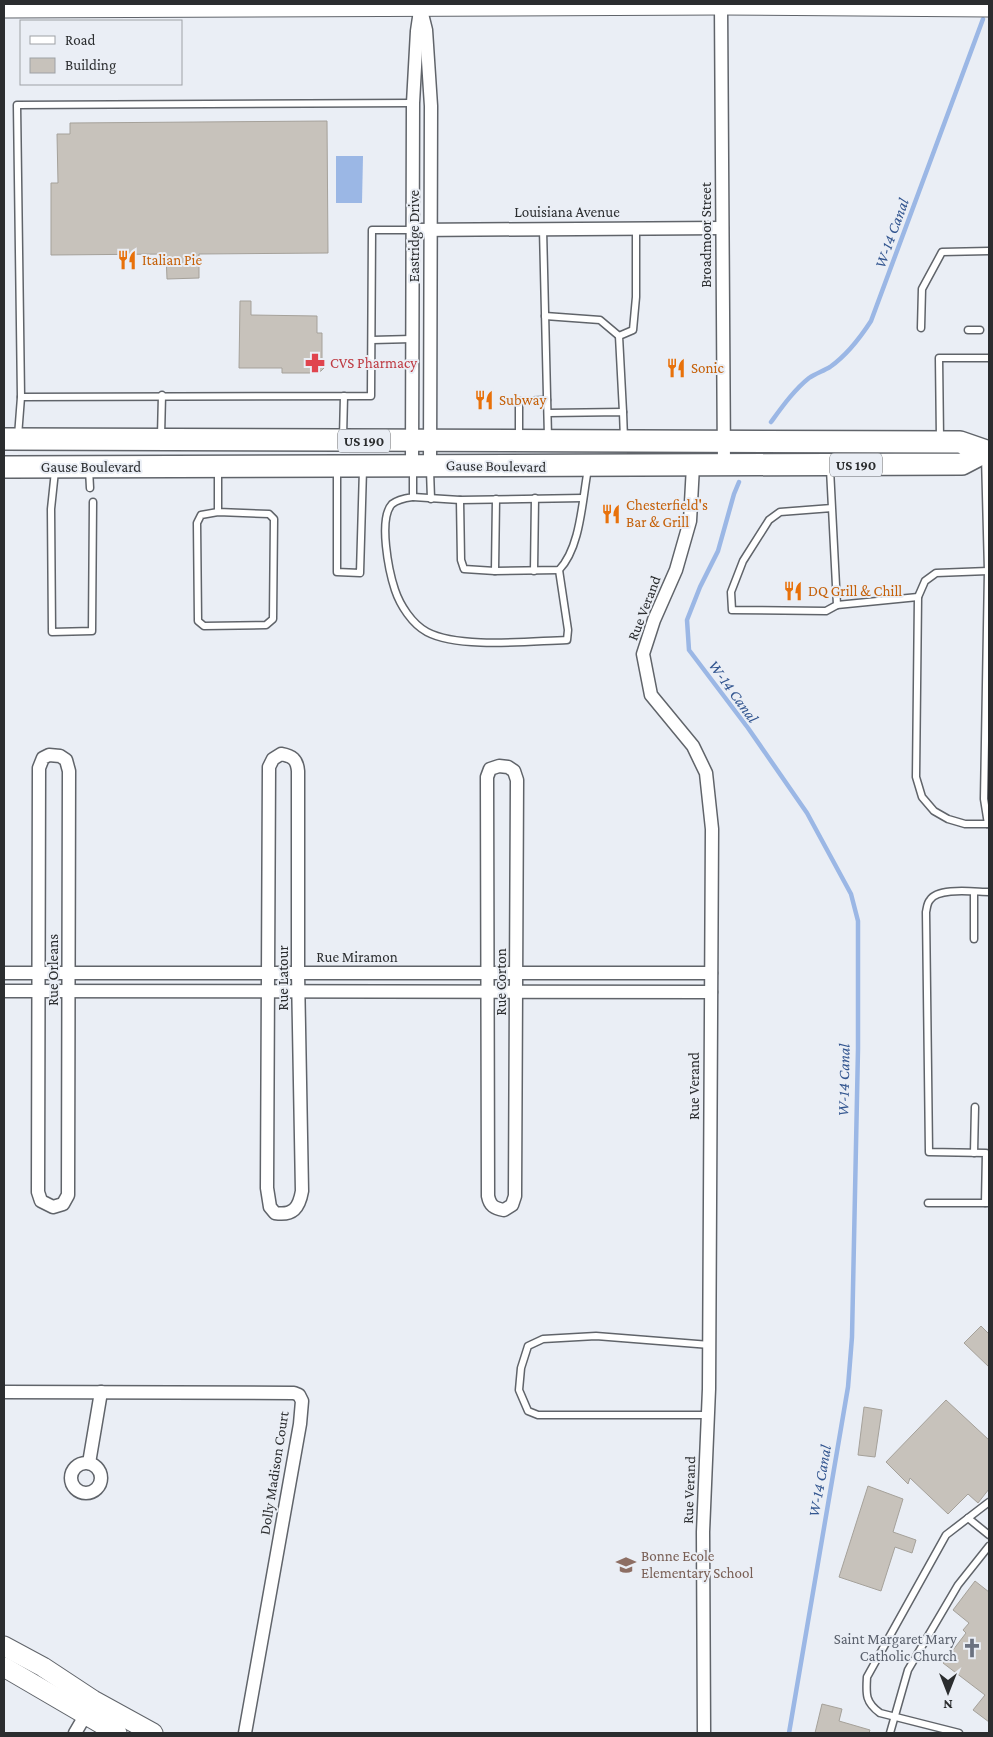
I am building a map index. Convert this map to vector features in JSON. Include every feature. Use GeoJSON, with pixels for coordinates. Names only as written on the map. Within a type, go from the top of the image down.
{"type":"FeatureCollection","features":[{"type":"Feature","properties":{"kind":"main road","name":"Gause Boulevard"},"geometry":{"type":"LineString","coordinates":[[11,439],[960,442],[988,454]]}},
{"type":"Feature","properties":{"kind":"main road"},"geometry":{"type":"LineString","coordinates":[[158,467],[161,440]]}},
{"type":"Feature","properties":{"kind":"main road","name":"Gause Boulevard"},"geometry":{"type":"LineString","coordinates":[[4,467],[55,467],[90,477],[158,467],[588,467],[962,464],[988,454]]}},
{"type":"Feature","properties":{"kind":"street"},"geometry":{"type":"LineString","coordinates":[[4,8],[256,5],[989,7]]}},
{"type":"Feature","properties":{"kind":"street","name":"Eastridge Drive"},"geometry":{"type":"LineString","coordinates":[[421,5],[417,32],[413,102],[412,230],[412,339],[421,441],[421,466]]}},
{"type":"Feature","properties":{"kind":"street","name":"Eastridge Drive"},"geometry":{"type":"LineString","coordinates":[[421,5],[426,30],[431,106],[430,337],[421,441],[421,466]]}},
{"type":"Feature","properties":{"kind":"street","name":"Broadmoor Street"},"geometry":{"type":"LineString","coordinates":[[721,5],[724,466]]}},
{"type":"Feature","properties":{"kind":"street","name":"Louisiana Avenue"},"geometry":{"type":"LineString","coordinates":[[412,230],[722,228]]}},
{"type":"Feature","properties":{"kind":"street"},"geometry":{"type":"LineString","coordinates":[[412,339],[430,337]]}},
{"type":"Feature","properties":{"kind":"street","name":"Rue Verand"},"geometry":{"type":"LineString","coordinates":[[693,466],[690,521],[676,570],[654,620],[643,654],[651,695],[693,746],[706,773],[712,829],[710,1345],[703,1532],[704,1733]]}},
{"type":"Feature","properties":{"kind":"street","name":"Rue Latour"},"geometry":{"type":"LineString","coordinates":[[281,754],[291,756],[297,762],[298,771],[298,973],[302,1191],[300,1201],[294,1210],[284,1215],[275,1213],[270,1207],[267,1188],[269,767],[273,759],[281,754]]}},
{"type":"Feature","properties":{"kind":"street","name":"Rue Orleans"},"geometry":{"type":"LineString","coordinates":[[49,755],[60,756],[66,760],[69,771],[69,972],[68,1195],[63,1204],[53,1207],[41,1201],[38,1192],[39,768],[43,758],[49,755]]}},
{"type":"Feature","properties":{"kind":"street","name":"Rue Corton"},"geometry":{"type":"LineString","coordinates":[[499,766],[508,767],[514,771],[517,780],[517,973],[515,1196],[512,1205],[504,1210],[494,1208],[489,1203],[488,1196],[486,992],[487,777],[490,769],[499,766]]}},
{"type":"Feature","properties":{"kind":"street","name":"Rue Miramon"},"geometry":{"type":"LineString","coordinates":[[4,972],[711,973]]}},
{"type":"Feature","properties":{"kind":"street"},"geometry":{"type":"LineString","coordinates":[[4,991],[711,992]]}},
{"type":"Feature","properties":{"kind":"street"},"geometry":{"type":"LineString","coordinates":[[4,1392],[101,1392],[89,1463]]}},
{"type":"Feature","properties":{"kind":"street","name":"Dolly Madison Court"},"geometry":{"type":"LineString","coordinates":[[101,1392],[294,1393],[299,1395],[302,1401],[300,1424],[245,1733]]}},
{"type":"Feature","properties":{"kind":"street"},"geometry":{"type":"LineString","coordinates":[[4,1646],[42,1667],[117,1733]]}},
{"type":"Feature","properties":{"kind":"street"},"geometry":{"type":"LineString","coordinates":[[4,1668],[90,1708],[153,1733]]}},
{"type":"Feature","properties":{"kind":"street"},"geometry":{"type":"LineString","coordinates":[[75,1733],[90,1708]]}},
{"type":"Feature","properties":{"kind":"lane"},"geometry":{"type":"LineString","coordinates":[[11,439],[20,396],[17,105],[413,102]]}},
{"type":"Feature","properties":{"kind":"lane"},"geometry":{"type":"LineString","coordinates":[[619,336],[633,330],[636,297],[636,228]]}},
{"type":"Feature","properties":{"kind":"lane"},"geometry":{"type":"LineString","coordinates":[[543,229],[548,442]]}},
{"type":"Feature","properties":{"kind":"lane"},"geometry":{"type":"LineString","coordinates":[[20,396],[371,396],[372,230],[412,230]]}},
{"type":"Feature","properties":{"kind":"lane"},"geometry":{"type":"LineString","coordinates":[[921,328],[922,289],[942,252],[989,251]]}},
{"type":"Feature","properties":{"kind":"lane"},"geometry":{"type":"LineString","coordinates":[[545,316],[600,320],[619,336],[624,442]]}},
{"type":"Feature","properties":{"kind":"lane"},"geometry":{"type":"LineString","coordinates":[[968,330],[980,330]]}},
{"type":"Feature","properties":{"kind":"lane"},"geometry":{"type":"LineString","coordinates":[[372,340],[412,339]]}},
{"type":"Feature","properties":{"kind":"lane"},"geometry":{"type":"LineString","coordinates":[[940,442],[939,358],[989,358]]}},
{"type":"Feature","properties":{"kind":"lane"},"geometry":{"type":"LineString","coordinates":[[161,440],[162,395]]}},
{"type":"Feature","properties":{"kind":"lane"},"geometry":{"type":"LineString","coordinates":[[343,441],[344,396]]}},
{"type":"Feature","properties":{"kind":"lane"},"geometry":{"type":"LineString","coordinates":[[520,442],[519,401],[547,400]]}},
{"type":"Feature","properties":{"kind":"lane"},"geometry":{"type":"LineString","coordinates":[[548,413],[623,412]]}},
{"type":"Feature","properties":{"kind":"lane"},"geometry":{"type":"LineString","coordinates":[[988,454],[988,572],[984,799],[989,824],[965,824],[948,819],[934,811],[922,797],[916,777],[918,597],[925,580],[936,573],[953,571],[988,572]]}},
{"type":"Feature","properties":{"kind":"lane"},"geometry":{"type":"LineString","coordinates":[[830,465],[838,605]]}},
{"type":"Feature","properties":{"kind":"lane"},"geometry":{"type":"LineString","coordinates":[[337,466],[337,572],[360,573],[363,466]]}},
{"type":"Feature","properties":{"kind":"lane"},"geometry":{"type":"LineString","coordinates":[[413,497],[421,466]]}},
{"type":"Feature","properties":{"kind":"lane"},"geometry":{"type":"LineString","coordinates":[[421,466],[432,499]]}},
{"type":"Feature","properties":{"kind":"lane"},"geometry":{"type":"LineString","coordinates":[[55,467],[51,509],[52,632],[92,631],[93,502]]}},
{"type":"Feature","properties":{"kind":"lane"},"geometry":{"type":"LineString","coordinates":[[218,467],[218,512]]}},
{"type":"Feature","properties":{"kind":"lane"},"geometry":{"type":"LineString","coordinates":[[460,500],[461,560],[464,569],[495,571],[559,570],[566,562],[574,546],[588,467]]}},
{"type":"Feature","properties":{"kind":"lane"},"geometry":{"type":"LineString","coordinates":[[559,570],[568,630],[567,640],[452,641],[426,632],[406,613],[395,591],[386,550],[386,518],[391,505],[400,499],[413,497],[460,500],[583,498]]}},
{"type":"Feature","properties":{"kind":"lane"},"geometry":{"type":"LineString","coordinates":[[534,571],[535,498]]}},
{"type":"Feature","properties":{"kind":"lane"},"geometry":{"type":"LineString","coordinates":[[495,571],[496,499]]}},
{"type":"Feature","properties":{"kind":"lane"},"geometry":{"type":"LineString","coordinates":[[832,508],[780,512],[768,520],[743,561],[731,592],[732,610],[826,611],[838,605],[918,597]]}},
{"type":"Feature","properties":{"kind":"lane"},"geometry":{"type":"LineString","coordinates":[[218,512],[269,514],[274,519],[273,619],[266,625],[204,626],[198,621],[197,523],[201,515],[218,512]]}},
{"type":"Feature","properties":{"kind":"lane"},"geometry":{"type":"LineString","coordinates":[[928,1202],[987,1203],[988,1153],[929,1152],[926,912],[929,901],[934,895],[944,892],[989,892]]}},
{"type":"Feature","properties":{"kind":"lane"},"geometry":{"type":"LineString","coordinates":[[974,892],[974,939]]}},
{"type":"Feature","properties":{"kind":"lane"},"geometry":{"type":"LineString","coordinates":[[974,1153],[975,1107]]}},
{"type":"Feature","properties":{"kind":"lane"},"geometry":{"type":"LineString","coordinates":[[708,1415],[538,1415],[528,1410],[519,1390],[521,1368],[528,1346],[543,1339],[596,1336],[710,1345]]}},
{"type":"Feature","properties":{"kind":"lane"},"geometry":{"type":"LineString","coordinates":[[959,1733],[880,1713],[872,1707],[866,1694],[867,1677],[946,1535],[989,1502]]}},
{"type":"Feature","properties":{"kind":"lane"},"geometry":{"type":"LineString","coordinates":[[968,1518],[989,1535]]}},
{"type":"Feature","properties":{"kind":"lane"},"geometry":{"type":"LineString","coordinates":[[890,1733],[908,1670],[958,1584],[989,1546]]}},
{"type":"Feature","properties":{"kind":"water"},"geometry":{"type":"Polygon","coordinates":[[[336,156],[363,156],[362,203],[336,203],[336,156]]]}},
{"type":"Feature","properties":{"kind":"building"},"geometry":{"type":"Polygon","coordinates":[[[327,121],[328,253],[199,254],[199,278],[167,279],[166,254],[51,255],[51,183],[58,183],[57,134],[70,134],[70,123],[327,121]]]}},
{"type":"Feature","properties":{"kind":"building"},"geometry":{"type":"Polygon","coordinates":[[[240,301],[251,301],[251,315],[317,316],[317,333],[322,333],[324,368],[314,373],[282,373],[282,368],[239,368],[240,301]]]}},
{"type":"Feature","properties":{"kind":"building"},"geometry":{"type":"Polygon","coordinates":[[[981,1326],[989,1334],[989,1367],[964,1343],[981,1326]]]}},
{"type":"Feature","properties":{"kind":"building"},"geometry":{"type":"Polygon","coordinates":[[[946,1400],[989,1440],[989,1489],[978,1503],[968,1494],[948,1514],[910,1478],[908,1484],[886,1462],[946,1400]]]}},
{"type":"Feature","properties":{"kind":"building"},"geometry":{"type":"Polygon","coordinates":[[[864,1407],[882,1410],[875,1457],[858,1455],[864,1407]]]}},
{"type":"Feature","properties":{"kind":"building"},"geometry":{"type":"Polygon","coordinates":[[[868,1486],[903,1499],[893,1532],[916,1540],[912,1553],[895,1547],[881,1591],[839,1577],[868,1486]]]}},
{"type":"Feature","properties":{"kind":"building","name":"Saint Margaret Mary Catholic Church"},"geometry":{"type":"Polygon","coordinates":[[[975,1581],[989,1592],[989,1722],[973,1710],[985,1695],[943,1663],[966,1633],[963,1630],[969,1623],[953,1610],[975,1581]]]}},
{"type":"Feature","properties":{"kind":"building"},"geometry":{"type":"Polygon","coordinates":[[[822,1704],[842,1709],[839,1721],[870,1730],[869,1733],[815,1733],[822,1704]]]}},
{"type":"Feature","properties":{"kind":"waterway","name":"W-14 Canal"},"geometry":{"type":"LineString","coordinates":[[771,422],[804,383],[830,367],[848,352],[871,321],[983,19]]}},
{"type":"Feature","properties":{"kind":"waterway","name":"W-14 Canal"},"geometry":{"type":"LineString","coordinates":[[739,482],[718,551],[700,587],[687,620],[689,650],[748,728],[807,813],[851,894],[858,921],[858,1049],[852,1337],[848,1387],[789,1733]]}},
{"type":"Feature","properties":{"kind":"place","name":"Italian Pie"},"geometry":{"type":"Point","coordinates":[127,260]}},
{"type":"Feature","properties":{"kind":"place","name":"CVS Pharmacy"},"geometry":{"type":"Point","coordinates":[315,363]}},
{"type":"Feature","properties":{"kind":"place","name":"Sonic"},"geometry":{"type":"Point","coordinates":[676,368]}},
{"type":"Feature","properties":{"kind":"place","name":"Subway"},"geometry":{"type":"Point","coordinates":[484,400]}},
{"type":"Feature","properties":{"kind":"place","name":"Chesterfield's Bar & Grill"},"geometry":{"type":"Point","coordinates":[611,514]}},
{"type":"Feature","properties":{"kind":"place","name":"DQ Grill & Chill"},"geometry":{"type":"Point","coordinates":[793,591]}},
{"type":"Feature","properties":{"kind":"place","name":"Bonne Ecole Elementary School"},"geometry":{"type":"Point","coordinates":[626,1565]}},
{"type":"Feature","properties":{"kind":"place","name":"Saint Margaret Mary Catholic Church"},"geometry":{"type":"Point","coordinates":[972,1648]}}]}
